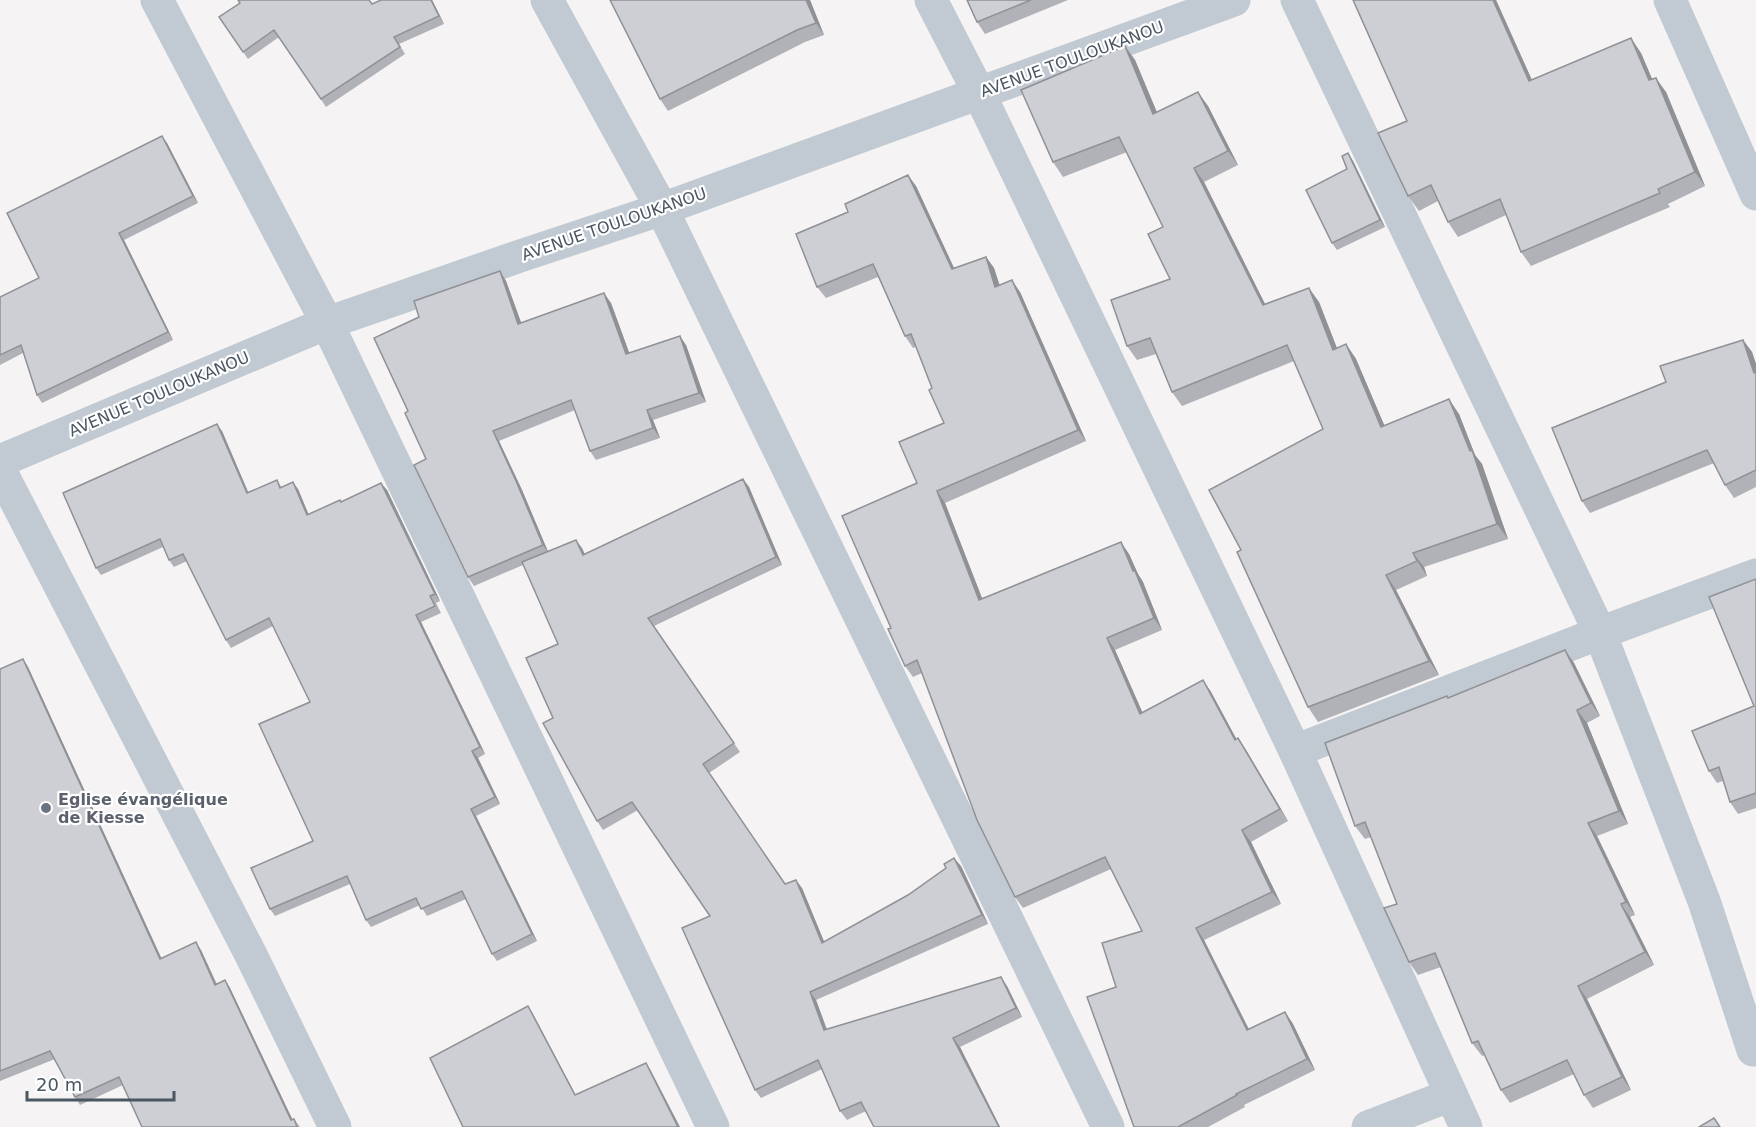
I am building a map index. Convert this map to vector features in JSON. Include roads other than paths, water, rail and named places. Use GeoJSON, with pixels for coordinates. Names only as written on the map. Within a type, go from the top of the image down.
{"type":"FeatureCollection","features":[{"type":"Feature","properties":{"kind":"street"},"geometry":{"type":"LineString","coordinates":[[157,0],[327,323],[713,1127]]}},
{"type":"Feature","properties":{"kind":"street"},"geometry":{"type":"LineString","coordinates":[[547,0],[663,209],[1108,1127]]}},
{"type":"Feature","properties":{"kind":"street"},"geometry":{"type":"LineString","coordinates":[[931,0],[980,93],[1295,751],[1466,1127]]}},
{"type":"Feature","properties":{"kind":"street","name":"AVENUE TOULOUKANOU"},"geometry":{"type":"LineString","coordinates":[[0,461],[327,323],[663,209],[1234,0]]}},
{"type":"Feature","properties":{"kind":"street"},"geometry":{"type":"LineString","coordinates":[[1297,0],[1600,633],[1704,901],[1753,1050]]}},
{"type":"Feature","properties":{"kind":"street"},"geometry":{"type":"LineString","coordinates":[[1670,0],[1756,194]]}},
{"type":"Feature","properties":{"kind":"street"},"geometry":{"type":"LineString","coordinates":[[0,470],[251,955],[335,1127]]}},
{"type":"Feature","properties":{"kind":"street"},"geometry":{"type":"LineString","coordinates":[[1295,751],[1756,575]]}},
{"type":"Feature","properties":{"kind":"street"},"geometry":{"type":"LineString","coordinates":[[1368,1127],[1451,1095]]}},
{"type":"Feature","properties":{"kind":"place","name":"Eglise évangélique de Kiesse"},"geometry":{"type":"Point","coordinates":[46,808]}}]}
